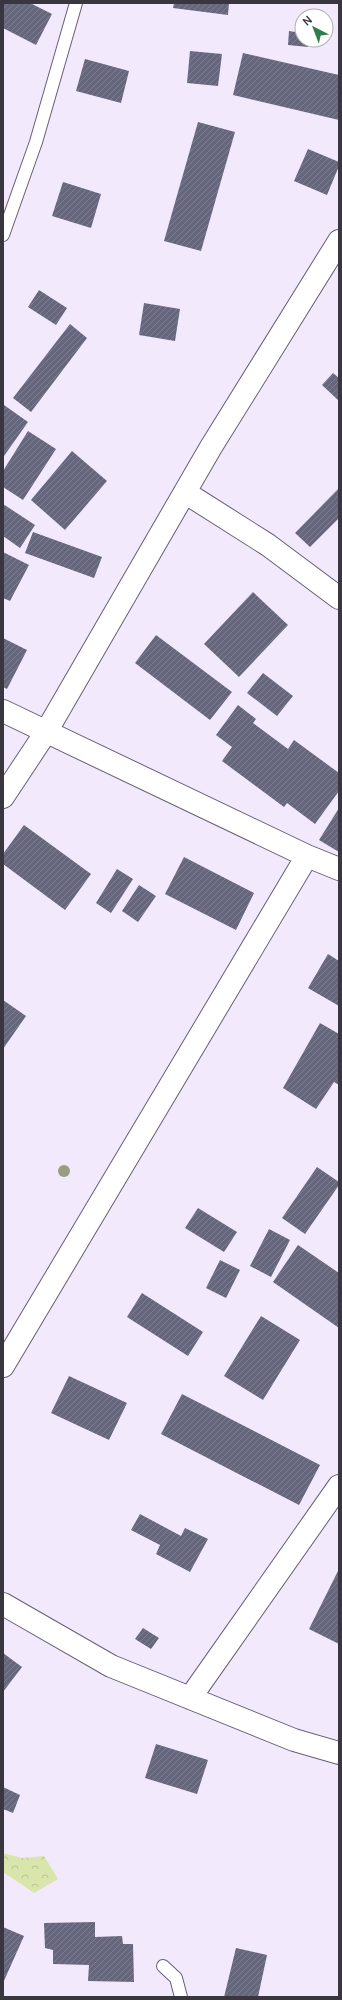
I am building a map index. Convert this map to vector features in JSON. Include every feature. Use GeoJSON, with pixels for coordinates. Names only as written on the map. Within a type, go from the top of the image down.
{"type":"FeatureCollection","features":[{"type":"Feature","properties":{"kind":"street"},"geometry":{"type":"LineString","coordinates":[[3,797],[46,732],[186,493],[211,447],[339,241]]}},
{"type":"Feature","properties":{"kind":"street"},"geometry":{"type":"LineString","coordinates":[[186,493],[268,545],[339,598]]}},
{"type":"Feature","properties":{"kind":"street"},"geometry":{"type":"LineString","coordinates":[[3,711],[308,856],[339,869]]}},
{"type":"Feature","properties":{"kind":"street"},"geometry":{"type":"LineString","coordinates":[[3,1366],[308,856]]}},
{"type":"Feature","properties":{"kind":"street"},"geometry":{"type":"LineString","coordinates":[[190,1698],[339,1486]]}},
{"type":"Feature","properties":{"kind":"street"},"geometry":{"type":"LineString","coordinates":[[3,1604],[111,1666],[294,1740],[339,1753]]}},
{"type":"Feature","properties":{"kind":"lane"},"geometry":{"type":"LineString","coordinates":[[3,235],[36,142],[76,3]]}},
{"type":"Feature","properties":{"kind":"lane"},"geometry":{"type":"LineString","coordinates":[[163,1966],[176,1978],[181,1997]]}},
{"type":"Feature","properties":{"kind":"green space"},"geometry":{"type":"Polygon","coordinates":[[[3,1853],[22,1858],[44,1856],[58,1879],[34,1893],[3,1872],[3,1853]]]}},
{"type":"Feature","properties":{"kind":"building"},"geometry":{"type":"Polygon","coordinates":[[[3,3],[30,3],[52,14],[36,45],[3,28],[3,3]]]}},
{"type":"Feature","properties":{"kind":"building"},"geometry":{"type":"Polygon","coordinates":[[[174,3],[229,3],[228,15],[173,8],[174,3]]]}},
{"type":"Feature","properties":{"kind":"building"},"geometry":{"type":"Polygon","coordinates":[[[289,31],[294,32],[294,46],[288,45],[289,31]]]}},
{"type":"Feature","properties":{"kind":"building"},"geometry":{"type":"Polygon","coordinates":[[[190,51],[222,54],[218,86],[187,83],[190,51]]]}},
{"type":"Feature","properties":{"kind":"building"},"geometry":{"type":"Polygon","coordinates":[[[243,53],[339,75],[339,120],[233,95],[243,53]]]}},
{"type":"Feature","properties":{"kind":"building"},"geometry":{"type":"Polygon","coordinates":[[[85,59],[129,71],[121,103],[76,91],[85,59]]]}},
{"type":"Feature","properties":{"kind":"building"},"geometry":{"type":"Polygon","coordinates":[[[198,122],[235,132],[201,251],[164,241],[198,122]]]}},
{"type":"Feature","properties":{"kind":"building"},"geometry":{"type":"Polygon","coordinates":[[[308,149],[339,162],[339,166],[327,195],[294,181],[308,149]]]}},
{"type":"Feature","properties":{"kind":"building"},"geometry":{"type":"Polygon","coordinates":[[[63,182],[101,194],[91,228],[52,216],[63,182]]]}},
{"type":"Feature","properties":{"kind":"building"},"geometry":{"type":"Polygon","coordinates":[[[39,290],[67,308],[56,325],[28,307],[39,290]]]}},
{"type":"Feature","properties":{"kind":"building"},"geometry":{"type":"Polygon","coordinates":[[[144,303],[180,309],[175,341],[139,335],[144,303]]]}},
{"type":"Feature","properties":{"kind":"building"},"geometry":{"type":"Polygon","coordinates":[[[70,324],[87,338],[31,412],[13,398],[70,324]]]}},
{"type":"Feature","properties":{"kind":"building"},"geometry":{"type":"Polygon","coordinates":[[[333,373],[339,378],[339,401],[322,385],[333,373]]]}},
{"type":"Feature","properties":{"kind":"building"},"geometry":{"type":"Polygon","coordinates":[[[4,405],[28,422],[4,456],[3,455],[4,405]]]}},
{"type":"Feature","properties":{"kind":"building"},"geometry":{"type":"Polygon","coordinates":[[[28,431],[56,449],[23,500],[3,487],[3,471],[28,431]]]}},
{"type":"Feature","properties":{"kind":"building"},"geometry":{"type":"Polygon","coordinates":[[[72,451],[107,481],[65,530],[31,500],[72,451]]]}},
{"type":"Feature","properties":{"kind":"building"},"geometry":{"type":"Polygon","coordinates":[[[339,488],[339,518],[310,547],[295,533],[339,488]]]}},
{"type":"Feature","properties":{"kind":"building"},"geometry":{"type":"Polygon","coordinates":[[[3,504],[35,525],[20,548],[3,536],[3,504]]]}},
{"type":"Feature","properties":{"kind":"building"},"geometry":{"type":"Polygon","coordinates":[[[33,532],[102,557],[94,578],[25,553],[33,532]]]}},
{"type":"Feature","properties":{"kind":"building"},"geometry":{"type":"Polygon","coordinates":[[[3,552],[29,565],[10,601],[3,598],[3,552]]]}},
{"type":"Feature","properties":{"kind":"building"},"geometry":{"type":"Polygon","coordinates":[[[253,592],[288,625],[239,677],[204,644],[253,592]]]}},
{"type":"Feature","properties":{"kind":"building"},"geometry":{"type":"Polygon","coordinates":[[[156,635],[232,692],[210,720],[135,663],[156,635]]]}},
{"type":"Feature","properties":{"kind":"building"},"geometry":{"type":"Polygon","coordinates":[[[3,638],[27,650],[7,689],[3,687],[3,638]]]}},
{"type":"Feature","properties":{"kind":"building"},"geometry":{"type":"Polygon","coordinates":[[[263,673],[293,696],[277,716],[247,693],[263,673]]]}},
{"type":"Feature","properties":{"kind":"building"},"geometry":{"type":"Polygon","coordinates":[[[238,705],[256,719],[253,723],[288,749],[294,740],[339,773],[339,791],[315,824],[287,803],[284,807],[222,761],[232,747],[216,735],[238,705]]]}},
{"type":"Feature","properties":{"kind":"building"},"geometry":{"type":"Polygon","coordinates":[[[339,808],[339,852],[319,840],[339,808]]]}},
{"type":"Feature","properties":{"kind":"building"},"geometry":{"type":"Polygon","coordinates":[[[24,825],[91,874],[65,910],[3,864],[3,854],[24,825]]]}},
{"type":"Feature","properties":{"kind":"building"},"geometry":{"type":"Polygon","coordinates":[[[184,857],[254,893],[236,930],[165,894],[184,857]]]}},
{"type":"Feature","properties":{"kind":"building"},"geometry":{"type":"Polygon","coordinates":[[[117,869],[133,879],[111,913],[96,903],[117,869]]]}},
{"type":"Feature","properties":{"kind":"building"},"geometry":{"type":"Polygon","coordinates":[[[139,885],[156,896],[138,922],[122,911],[139,885]]]}},
{"type":"Feature","properties":{"kind":"building"},"geometry":{"type":"Polygon","coordinates":[[[328,954],[339,961],[339,1006],[308,988],[328,954]]]}},
{"type":"Feature","properties":{"kind":"building"},"geometry":{"type":"Polygon","coordinates":[[[3,1000],[26,1016],[3,1049],[3,1000]]]}},
{"type":"Feature","properties":{"kind":"building"},"geometry":{"type":"Polygon","coordinates":[[[320,1023],[339,1034],[339,1085],[334,1082],[316,1109],[283,1088],[320,1023]]]}},
{"type":"Feature","properties":{"kind":"building"},"geometry":{"type":"Polygon","coordinates":[[[317,1167],[339,1182],[339,1185],[305,1234],[282,1218],[317,1167]]]}},
{"type":"Feature","properties":{"kind":"building"},"geometry":{"type":"Polygon","coordinates":[[[198,1208],[237,1232],[224,1252],[185,1228],[198,1208]]]}},
{"type":"Feature","properties":{"kind":"building"},"geometry":{"type":"Polygon","coordinates":[[[269,1229],[290,1240],[271,1277],[250,1266],[269,1229]]]}},
{"type":"Feature","properties":{"kind":"building"},"geometry":{"type":"Polygon","coordinates":[[[298,1245],[339,1273],[339,1328],[273,1282],[298,1245]]]}},
{"type":"Feature","properties":{"kind":"building"},"geometry":{"type":"Polygon","coordinates":[[[220,1260],[240,1270],[226,1298],[206,1288],[220,1260]]]}},
{"type":"Feature","properties":{"kind":"building"},"geometry":{"type":"Polygon","coordinates":[[[142,1293],[203,1332],[188,1356],[127,1317],[142,1293]]]}},
{"type":"Feature","properties":{"kind":"building"},"geometry":{"type":"Polygon","coordinates":[[[261,1316],[300,1340],[263,1400],[224,1376],[261,1316]]]}},
{"type":"Feature","properties":{"kind":"building"},"geometry":{"type":"Polygon","coordinates":[[[69,1376],[127,1403],[109,1440],[51,1413],[69,1376]]]}},
{"type":"Feature","properties":{"kind":"building"},"geometry":{"type":"Polygon","coordinates":[[[182,1394],[320,1465],[299,1505],[161,1434],[182,1394]]]}},
{"type":"Feature","properties":{"kind":"building"},"geometry":{"type":"Polygon","coordinates":[[[140,1514],[181,1536],[185,1528],[208,1539],[190,1572],[156,1554],[160,1545],[131,1530],[140,1514]]]}},
{"type":"Feature","properties":{"kind":"building"},"geometry":{"type":"Polygon","coordinates":[[[339,1569],[339,1644],[309,1629],[339,1569]]]}},
{"type":"Feature","properties":{"kind":"building"},"geometry":{"type":"Polygon","coordinates":[[[143,1628],[159,1638],[151,1649],[135,1639],[143,1628]]]}},
{"type":"Feature","properties":{"kind":"building"},"geometry":{"type":"Polygon","coordinates":[[[3,1653],[22,1667],[3,1692],[3,1653]]]}},
{"type":"Feature","properties":{"kind":"building"},"geometry":{"type":"Polygon","coordinates":[[[156,1744],[208,1760],[197,1794],[145,1778],[156,1744]]]}},
{"type":"Feature","properties":{"kind":"building"},"geometry":{"type":"Polygon","coordinates":[[[3,1787],[20,1795],[13,1813],[3,1809],[3,1787]]]}},
{"type":"Feature","properties":{"kind":"building"},"geometry":{"type":"Polygon","coordinates":[[[95,1922],[95,1937],[122,1936],[123,1944],[133,1944],[134,1982],[88,1981],[89,1965],[53,1964],[53,1950],[45,1948],[44,1923],[95,1922]]]}},
{"type":"Feature","properties":{"kind":"building"},"geometry":{"type":"Polygon","coordinates":[[[3,1927],[24,1936],[3,1983],[3,1927]]]}},
{"type":"Feature","properties":{"kind":"building"},"geometry":{"type":"Polygon","coordinates":[[[236,1948],[267,1955],[258,1997],[224,1997],[236,1948]]]}}]}
